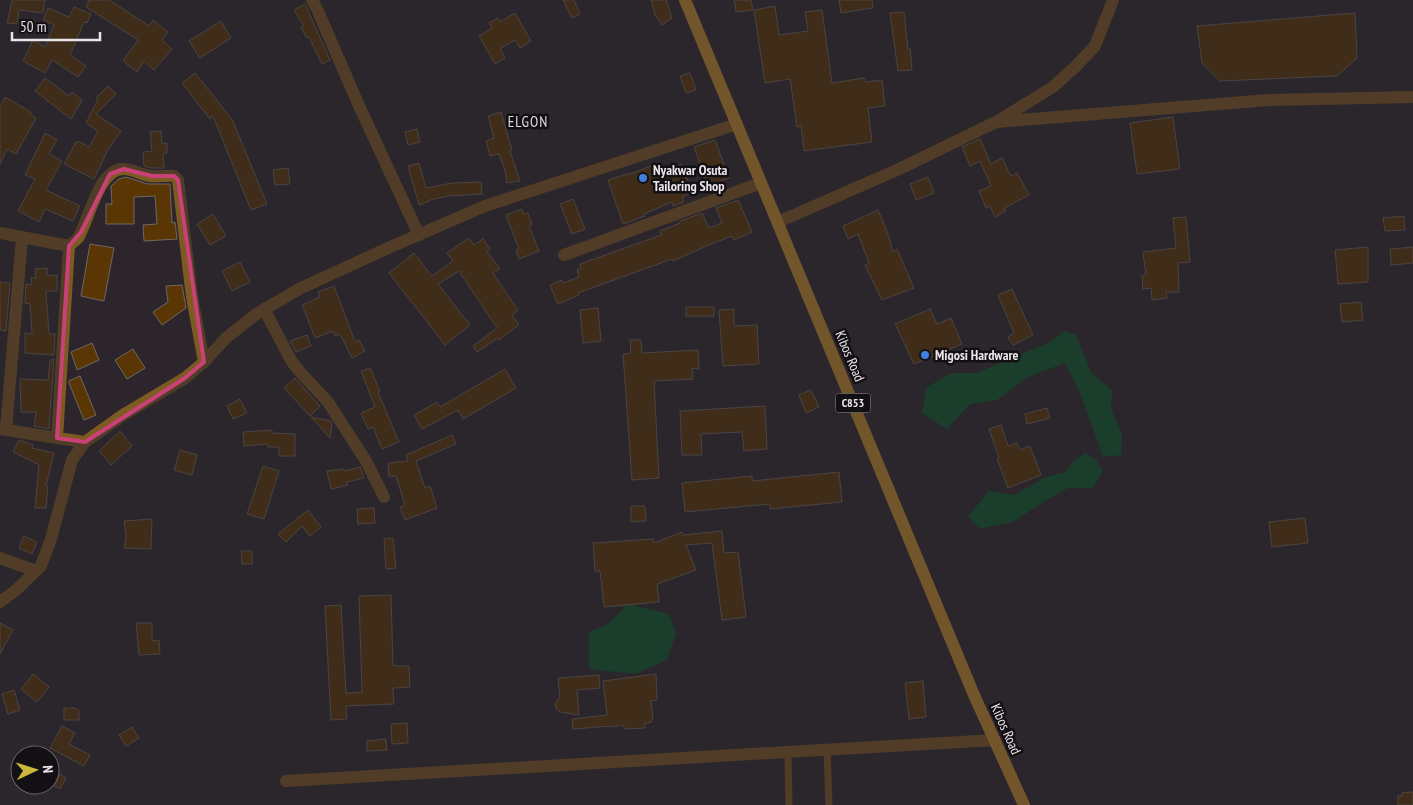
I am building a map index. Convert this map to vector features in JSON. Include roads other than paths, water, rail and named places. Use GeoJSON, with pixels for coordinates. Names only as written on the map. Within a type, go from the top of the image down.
{"type":"FeatureCollection","features":[{"type":"Feature","properties":{"kind":"main road","name":"Kibos Road"},"geometry":{"type":"LineString","coordinates":[[685,0],[1024,805]]}},
{"type":"Feature","properties":{"kind":"street"},"geometry":{"type":"LineString","coordinates":[[312,0],[318,9],[360,108],[419,235]]}},
{"type":"Feature","properties":{"kind":"street"},"geometry":{"type":"LineString","coordinates":[[778,222],[897,170],[996,122],[1053,87],[1095,46],[1113,0]]}},
{"type":"Feature","properties":{"kind":"street"},"geometry":{"type":"LineString","coordinates":[[996,122],[1269,100],[1413,98]]}},
{"type":"Feature","properties":{"kind":"street"},"geometry":{"type":"LineString","coordinates":[[0,602],[15,591],[41,566],[51,539],[72,460],[85,442],[116,420],[186,378],[226,338],[264,309],[299,289],[485,206],[737,124]]}},
{"type":"Feature","properties":{"kind":"street"},"geometry":{"type":"LineString","coordinates":[[57,438],[69,246],[77,239],[81,232],[98,192],[110,174],[117,170],[124,169],[152,176],[174,176],[178,180],[191,287],[204,362]]}},
{"type":"Feature","properties":{"kind":"street"},"geometry":{"type":"LineString","coordinates":[[564,255],[761,183]]}},
{"type":"Feature","properties":{"kind":"street"},"geometry":{"type":"LineString","coordinates":[[0,233],[69,246]]}},
{"type":"Feature","properties":{"kind":"street"},"geometry":{"type":"LineString","coordinates":[[22,238],[3,429],[85,442]]}},
{"type":"Feature","properties":{"kind":"street"},"geometry":{"type":"LineString","coordinates":[[264,309],[292,362],[333,410],[366,461],[384,497]]}},
{"type":"Feature","properties":{"kind":"street"},"geometry":{"type":"LineString","coordinates":[[0,558],[36,572]]}},
{"type":"Feature","properties":{"kind":"street"},"geometry":{"type":"LineString","coordinates":[[286,781],[995,740]]}},
{"type":"Feature","properties":{"kind":"lane"},"geometry":{"type":"LineString","coordinates":[[827,750],[829,805]]}},
{"type":"Feature","properties":{"kind":"lane"},"geometry":{"type":"LineString","coordinates":[[788,752],[789,805]]}},
{"type":"Feature","properties":{"kind":"place","name":"Nyakwar Osuta Tailoring Shop"},"geometry":{"type":"Point","coordinates":[643,178]}},
{"type":"Feature","properties":{"kind":"place","name":"Migosi Hardware"},"geometry":{"type":"Point","coordinates":[925,355]}},
{"type":"Feature","properties":{"kind":"district","name":"ELGON"},"geometry":{"type":"Point","coordinates":[528,122]}}]}
